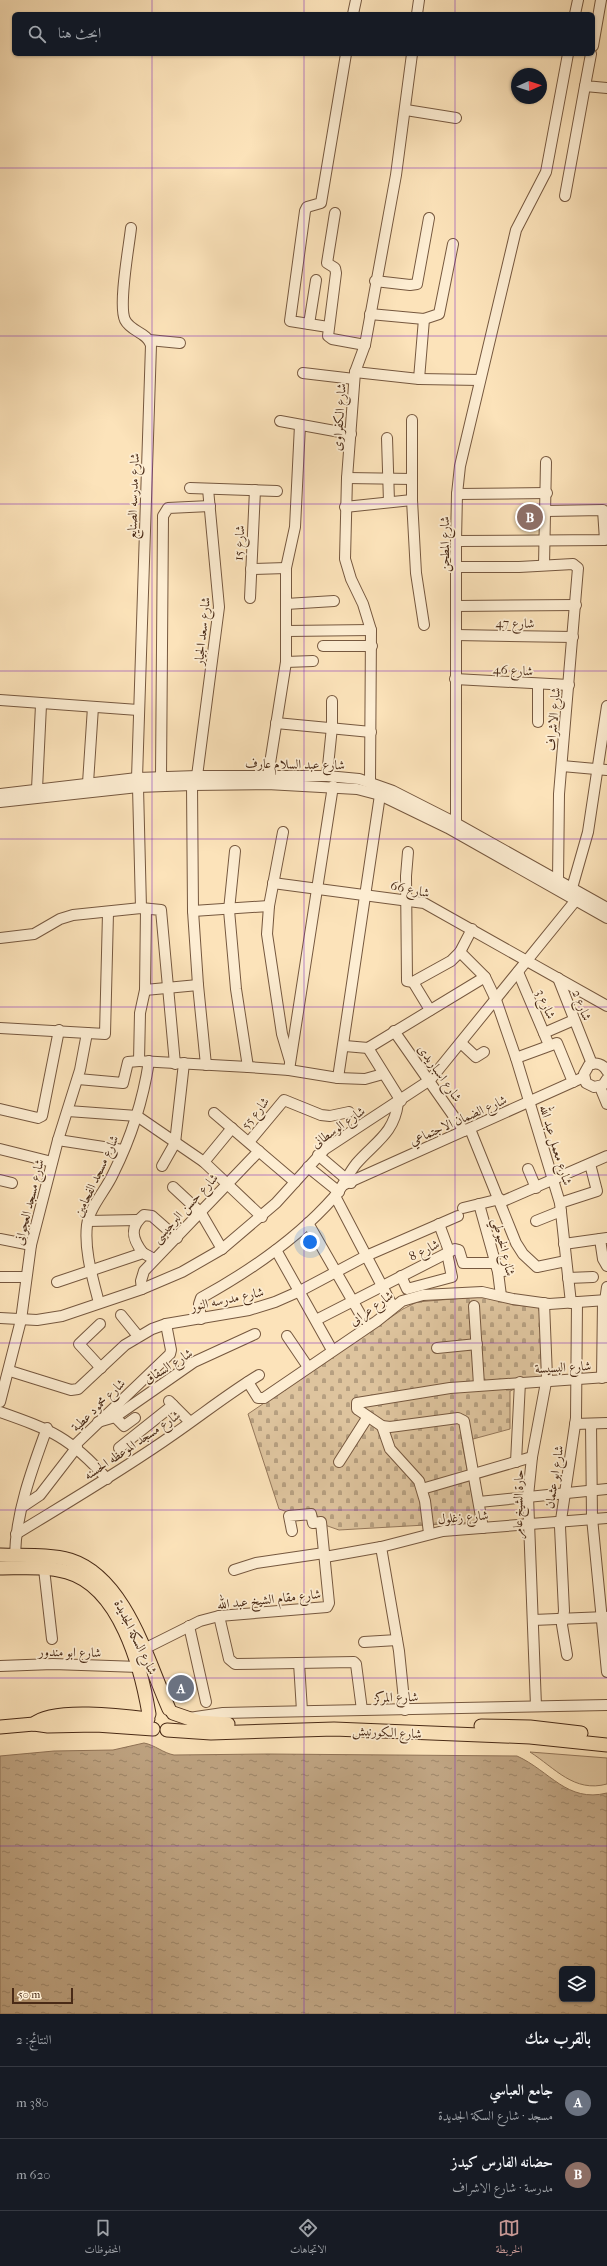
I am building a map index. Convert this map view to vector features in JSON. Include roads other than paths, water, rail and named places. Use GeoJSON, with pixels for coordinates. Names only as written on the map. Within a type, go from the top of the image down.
{"type":"FeatureCollection","features":[{"type":"Feature","properties":{"kind":"main road","name":"شارع السكة الجديدة"},"geometry":{"type":"LineString","coordinates":[[0,1555],[60,1558],[88,1568],[113,1592],[144,1649],[171,1711]]}},
{"type":"Feature","properties":{"kind":"main road","name":"شارع السكة الجديدة"},"geometry":{"type":"LineString","coordinates":[[0,1568],[56,1569],[80,1577],[99,1592],[123,1628],[139,1667],[150,1721]]}},
{"type":"Feature","properties":{"kind":"main road"},"geometry":{"type":"LineString","coordinates":[[0,1727],[34,1724],[46,1716],[104,1714],[150,1721],[160,1732],[167,1730],[173,1724],[171,1711],[158,1706],[150,1721]]}},
{"type":"Feature","properties":{"kind":"main road","name":"شارع الكورنيش"},"geometry":{"type":"LineString","coordinates":[[171,1711],[187,1719],[212,1724],[334,1721],[530,1727],[607,1737]]}},
{"type":"Feature","properties":{"kind":"main road","name":"شارع الكورنيش"},"geometry":{"type":"LineString","coordinates":[[167,1730],[211,1733],[334,1729],[530,1737],[607,1744]]}},
{"type":"Feature","properties":{"kind":"street"},"geometry":{"type":"LineString","coordinates":[[354,12],[356,0]]}},
{"type":"Feature","properties":{"kind":"street"},"geometry":{"type":"LineString","coordinates":[[417,12],[419,0]]}},
{"type":"Feature","properties":{"kind":"street"},"geometry":{"type":"LineString","coordinates":[[575,12],[578,0]]}},
{"type":"Feature","properties":{"kind":"street"},"geometry":{"type":"LineString","coordinates":[[595,34],[601,0]]}},
{"type":"Feature","properties":{"kind":"street"},"geometry":{"type":"LineString","coordinates":[[328,327],[290,321],[305,211],[307,207],[321,203],[346,56]]}},
{"type":"Feature","properties":{"kind":"street","name":"شارع الكفراوى"},"geometry":{"type":"LineString","coordinates":[[370,782],[371,630],[363,604],[351,579],[345,559],[345,507],[354,375],[365,344],[375,281],[398,163],[412,56]]}},
{"type":"Feature","properties":{"kind":"street","name":"شارع المطحن"},"geometry":{"type":"LineString","coordinates":[[452,824],[456,679],[457,494],[463,455],[505,271],[519,222],[546,172],[568,56]]}},
{"type":"Feature","properties":{"kind":"street"},"geometry":{"type":"LineString","coordinates":[[565,196],[591,56]]}},
{"type":"Feature","properties":{"kind":"street"},"geometry":{"type":"LineString","coordinates":[[585,86],[607,88]]}},
{"type":"Feature","properties":{"kind":"street"},"geometry":{"type":"LineString","coordinates":[[406,110],[456,118]]}},
{"type":"Feature","properties":{"kind":"street"},"geometry":{"type":"LineString","coordinates":[[335,213],[327,262],[335,268],[336,273],[328,336],[330,338],[365,344]]}},
{"type":"Feature","properties":{"kind":"street"},"geometry":{"type":"LineString","coordinates":[[375,281],[410,285],[417,284],[429,218]]}},
{"type":"Feature","properties":{"kind":"street"},"geometry":{"type":"LineString","coordinates":[[131,228],[122,310],[124,317],[132,329],[149,340],[180,343]]}},
{"type":"Feature","properties":{"kind":"street"},"geometry":{"type":"LineString","coordinates":[[370,314],[424,319],[434,317],[440,311],[453,244]]}},
{"type":"Feature","properties":{"kind":"street"},"geometry":{"type":"LineString","coordinates":[[309,324],[316,280]]}},
{"type":"Feature","properties":{"kind":"street"},"geometry":{"type":"LineString","coordinates":[[419,379],[424,319]]}},
{"type":"Feature","properties":{"kind":"street","name":"شارع مدرسه الصنايع"},"geometry":{"type":"LineString","coordinates":[[143,909],[138,782],[138,710],[151,345],[149,340]]}},
{"type":"Feature","properties":{"kind":"street"},"geometry":{"type":"LineString","coordinates":[[303,373],[419,379],[480,380]]}},
{"type":"Feature","properties":{"kind":"street"},"geometry":{"type":"LineString","coordinates":[[412,420],[412,500],[416,573],[424,625]]}},
{"type":"Feature","properties":{"kind":"street"},"geometry":{"type":"LineString","coordinates":[[280,421],[351,434]]}},
{"type":"Feature","properties":{"kind":"street"},"geometry":{"type":"LineString","coordinates":[[268,776],[286,662],[286,568],[296,522],[300,425]]}},
{"type":"Feature","properties":{"kind":"street"},"geometry":{"type":"LineString","coordinates":[[387,438],[388,502]]}},
{"type":"Feature","properties":{"kind":"street"},"geometry":{"type":"LineString","coordinates":[[456,567],[544,566],[547,494],[546,462]]}},
{"type":"Feature","properties":{"kind":"street"},"geometry":{"type":"LineString","coordinates":[[347,478],[412,479]]}},
{"type":"Feature","properties":{"kind":"street"},"geometry":{"type":"LineString","coordinates":[[190,488],[277,491]]}},
{"type":"Feature","properties":{"kind":"street","name":"شارع سعد الجيار"},"geometry":{"type":"LineString","coordinates":[[206,1064],[198,985],[193,911],[194,780],[219,607],[208,488]]}},
{"type":"Feature","properties":{"kind":"street","name":"شارع 15"},"geometry":{"type":"LineString","coordinates":[[250,598],[255,490]]}},
{"type":"Feature","properties":{"kind":"street"},"geometry":{"type":"LineString","coordinates":[[457,494],[547,494]]}},
{"type":"Feature","properties":{"kind":"street"},"geometry":{"type":"LineString","coordinates":[[345,507],[412,500]]}},
{"type":"Feature","properties":{"kind":"street"},"geometry":{"type":"LineString","coordinates":[[161,777],[164,511],[168,508],[210,506]]}},
{"type":"Feature","properties":{"kind":"street"},"geometry":{"type":"LineString","coordinates":[[456,541],[604,541],[606,538],[603,510],[546,511]]}},
{"type":"Feature","properties":{"kind":"street"},"geometry":{"type":"LineString","coordinates":[[145,519],[163,519]]}},
{"type":"Feature","properties":{"kind":"street","name":"شارع الاشراف"},"geometry":{"type":"LineString","coordinates":[[544,566],[574,564],[580,571],[562,766],[558,823],[558,880]]}},
{"type":"Feature","properties":{"kind":"street"},"geometry":{"type":"LineString","coordinates":[[251,569],[286,568]]}},
{"type":"Feature","properties":{"kind":"street"},"geometry":{"type":"LineString","coordinates":[[286,604],[334,601]]}},
{"type":"Feature","properties":{"kind":"street"},"geometry":{"type":"LineString","coordinates":[[457,606],[576,606]]}},
{"type":"Feature","properties":{"kind":"street"},"geometry":{"type":"LineString","coordinates":[[287,631],[371,630]]}},
{"type":"Feature","properties":{"kind":"street","name":"شارع 47"},"geometry":{"type":"LineString","coordinates":[[456,635],[573,637]]}},
{"type":"Feature","properties":{"kind":"street"},"geometry":{"type":"LineString","coordinates":[[324,646],[372,646]]}},
{"type":"Feature","properties":{"kind":"street"},"geometry":{"type":"LineString","coordinates":[[286,662],[313,661]]}},
{"type":"Feature","properties":{"kind":"street","name":"شارع 46"},"geometry":{"type":"LineString","coordinates":[[456,679],[569,685]]}},
{"type":"Feature","properties":{"kind":"street"},"geometry":{"type":"LineString","coordinates":[[538,684],[538,722]]}},
{"type":"Feature","properties":{"kind":"street"},"geometry":{"type":"LineString","coordinates":[[0,700],[41,705],[138,710]]}},
{"type":"Feature","properties":{"kind":"street"},"geometry":{"type":"LineString","coordinates":[[327,776],[332,727],[332,700]]}},
{"type":"Feature","properties":{"kind":"street"},"geometry":{"type":"LineString","coordinates":[[37,789],[41,705]]}},
{"type":"Feature","properties":{"kind":"street"},"geometry":{"type":"LineString","coordinates":[[572,888],[588,832],[603,770],[607,706]]}},
{"type":"Feature","properties":{"kind":"street"},"geometry":{"type":"LineString","coordinates":[[88,783],[93,707]]}},
{"type":"Feature","properties":{"kind":"street"},"geometry":{"type":"LineString","coordinates":[[276,723],[332,727],[371,732]]}},
{"type":"Feature","properties":{"kind":"street"},"geometry":{"type":"LineString","coordinates":[[562,766],[603,770]]}},
{"type":"Feature","properties":{"kind":"street","name":"شارع عبد السلام عارف"},"geometry":{"type":"LineString","coordinates":[[0,794],[88,783],[268,776],[327,776],[370,782],[393,791],[607,908]]}},
{"type":"Feature","properties":{"kind":"street","name":"شارع عبد السلام عارف"},"geometry":{"type":"LineString","coordinates":[[0,802],[138,782],[161,777],[194,780],[333,786],[357,789],[380,795],[452,824],[607,918]]}},
{"type":"Feature","properties":{"kind":"street"},"geometry":{"type":"LineString","coordinates":[[290,1067],[333,786]]}},
{"type":"Feature","properties":{"kind":"street"},"geometry":{"type":"LineString","coordinates":[[338,1078],[345,1046],[380,795]]}},
{"type":"Feature","properties":{"kind":"street"},"geometry":{"type":"LineString","coordinates":[[283,832],[269,906],[267,934],[282,1034],[290,1067]]}},
{"type":"Feature","properties":{"kind":"street"},"geometry":{"type":"LineString","coordinates":[[235,851],[229,910],[236,989],[248,1066]]}},
{"type":"Feature","properties":{"kind":"street"},"geometry":{"type":"LineString","coordinates":[[408,852],[406,900],[406,979],[409,982],[413,982],[451,961],[460,952],[472,929]]}},
{"type":"Feature","properties":{"kind":"street","name":"شارع 66"},"geometry":{"type":"LineString","coordinates":[[273,884],[424,903],[607,1006]]}},
{"type":"Feature","properties":{"kind":"street","name":"شارع الوسطانى"},"geometry":{"type":"LineString","coordinates":[[0,1318],[22,1320],[54,1319],[142,1289],[182,1272],[222,1249],[262,1217],[318,1156],[332,1144],[399,1102],[430,1080],[576,900]]}},
{"type":"Feature","properties":{"kind":"street"},"geometry":{"type":"LineString","coordinates":[[193,911],[229,910],[269,906]]}},
{"type":"Feature","properties":{"kind":"street"},"geometry":{"type":"LineString","coordinates":[[0,938],[34,934],[67,916],[143,909],[161,910],[163,912],[168,988],[179,1064],[175,1143],[162,1166]]}},
{"type":"Feature","properties":{"kind":"street","name":"شارع مسجد الفحامين"},"geometry":{"type":"LineString","coordinates":[[99,1303],[91,1271],[87,1234],[88,1221],[114,1173],[137,1116],[144,1062],[140,1013],[145,990],[143,909]]}},
{"type":"Feature","properties":{"kind":"street"},"geometry":{"type":"LineString","coordinates":[[0,1028],[59,1030],[102,1035],[106,1031],[108,913]]}},
{"type":"Feature","properties":{"kind":"street","name":"شارع معمل عبد الله"},"geometry":{"type":"LineString","coordinates":[[460,952],[485,977],[496,1000],[516,1058],[561,1207],[568,1278],[574,1302]]}},
{"type":"Feature","properties":{"kind":"street","name":"شارع 3"},"geometry":{"type":"LineString","coordinates":[[518,972],[549,1045]]}},
{"type":"Feature","properties":{"kind":"street"},"geometry":{"type":"LineString","coordinates":[[345,1046],[368,1048],[485,977]]}},
{"type":"Feature","properties":{"kind":"street","name":"شارع 2"},"geometry":{"type":"LineString","coordinates":[[558,978],[592,1064]]}},
{"type":"Feature","properties":{"kind":"street"},"geometry":{"type":"LineString","coordinates":[[413,982],[430,1010]]}},
{"type":"Feature","properties":{"kind":"street"},"geometry":{"type":"LineString","coordinates":[[145,990],[198,985]]}},
{"type":"Feature","properties":{"kind":"street"},"geometry":{"type":"LineString","coordinates":[[544,1033],[574,1020]]}},
{"type":"Feature","properties":{"kind":"street"},"geometry":{"type":"LineString","coordinates":[[0,1109],[38,1118],[42,1116],[59,1030]]}},
{"type":"Feature","properties":{"kind":"street","name":"شارع اسباريدى"},"geometry":{"type":"LineString","coordinates":[[394,1031],[467,1130],[500,1201],[516,1243],[531,1263],[539,1268],[566,1261]]}},
{"type":"Feature","properties":{"kind":"street","name":"شارع مسجد العجوانى"},"geometry":{"type":"LineString","coordinates":[[0,1402],[10,1371],[22,1320],[31,1245],[58,1140],[78,1080],[87,1033]]}},
{"type":"Feature","properties":{"kind":"street"},"geometry":{"type":"LineString","coordinates":[[461,1043],[476,1057],[484,1052]]}},
{"type":"Feature","properties":{"kind":"street"},"geometry":{"type":"LineString","coordinates":[[516,1058],[554,1043],[559,1045],[573,1082]]}},
{"type":"Feature","properties":{"kind":"street"},"geometry":{"type":"LineString","coordinates":[[201,1319],[199,1294],[227,1283],[276,1250],[308,1223],[343,1187],[356,1164],[392,1125],[399,1102],[368,1048]]}},
{"type":"Feature","properties":{"kind":"street"},"geometry":{"type":"LineString","coordinates":[[78,1080],[123,1083],[128,1062],[290,1067],[338,1078],[365,1079],[383,1074]]}},
{"type":"Feature","properties":{"kind":"street"},"geometry":{"type":"LineString","coordinates":[[606,1068],[599,1064],[592,1064],[585,1070],[584,1077],[591,1086],[604,1083],[607,1104]]}},
{"type":"Feature","properties":{"kind":"street","name":"شارع الضمان الاجتماعي"},"geometry":{"type":"LineString","coordinates":[[343,1187],[584,1077]]}},
{"type":"Feature","properties":{"kind":"street","name":"شارع 55"},"geometry":{"type":"LineString","coordinates":[[249,1142],[284,1100],[321,1115],[330,1116],[349,1112]]}},
{"type":"Feature","properties":{"kind":"street"},"geometry":{"type":"LineString","coordinates":[[68,1111],[137,1116],[204,1162],[262,1217]]}},
{"type":"Feature","properties":{"kind":"street"},"geometry":{"type":"LineString","coordinates":[[214,1113],[295,1182]]}},
{"type":"Feature","properties":{"kind":"street"},"geometry":{"type":"LineString","coordinates":[[204,1162],[232,1128]]}},
{"type":"Feature","properties":{"kind":"street"},"geometry":{"type":"LineString","coordinates":[[58,1140],[123,1150]]}},
{"type":"Feature","properties":{"kind":"street"},"geometry":{"type":"LineString","coordinates":[[0,1149],[52,1162]]}},
{"type":"Feature","properties":{"kind":"street","name":"شارع حسن البرجيسى"},"geometry":{"type":"LineString","coordinates":[[142,1289],[142,1275],[154,1259],[177,1238],[227,1183],[259,1151]]}},
{"type":"Feature","properties":{"kind":"street"},"geometry":{"type":"LineString","coordinates":[[318,1156],[343,1187],[366,1256],[393,1307]]}},
{"type":"Feature","properties":{"kind":"street","name":"شارع مدرسه النور"},"geometry":{"type":"LineString","coordinates":[[10,1371],[75,1390],[81,1388],[125,1345],[138,1336],[166,1324],[249,1310],[300,1291],[366,1256],[439,1224],[460,1212],[479,1204],[500,1201],[536,1188],[606,1158]]}},
{"type":"Feature","properties":{"kind":"street"},"geometry":{"type":"LineString","coordinates":[[536,1221],[561,1207],[597,1191],[590,1164]]}},
{"type":"Feature","properties":{"kind":"street"},"geometry":{"type":"LineString","coordinates":[[308,1167],[343,1187]]}},
{"type":"Feature","properties":{"kind":"street"},"geometry":{"type":"LineString","coordinates":[[528,1169],[536,1188]]}},
{"type":"Feature","properties":{"kind":"street"},"geometry":{"type":"LineString","coordinates":[[0,1180],[12,1183]]}},
{"type":"Feature","properties":{"kind":"street"},"geometry":{"type":"LineString","coordinates":[[173,1187],[201,1213],[222,1249]]}},
{"type":"Feature","properties":{"kind":"street","name":"شارع الخيوطي"},"geometry":{"type":"LineString","coordinates":[[479,1204],[501,1268],[501,1296]]}},
{"type":"Feature","properties":{"kind":"street"},"geometry":{"type":"LineString","coordinates":[[154,1259],[143,1253],[133,1239],[134,1227],[137,1220],[144,1215],[149,1214],[177,1238]]}},
{"type":"Feature","properties":{"kind":"street"},"geometry":{"type":"LineString","coordinates":[[88,1221],[137,1220]]}},
{"type":"Feature","properties":{"kind":"street"},"geometry":{"type":"LineString","coordinates":[[308,1223],[337,1271],[367,1326]]}},
{"type":"Feature","properties":{"kind":"street"},"geometry":{"type":"LineString","coordinates":[[401,1276],[407,1289],[452,1277],[448,1252],[439,1224]]}},
{"type":"Feature","properties":{"kind":"street"},"geometry":{"type":"LineString","coordinates":[[564,1244],[604,1238],[603,1259],[607,1265]]}},
{"type":"Feature","properties":{"kind":"street"},"geometry":{"type":"LineString","coordinates":[[0,1239],[31,1245]]}},
{"type":"Feature","properties":{"kind":"street","name":"شارع 8"},"geometry":{"type":"LineString","coordinates":[[316,1320],[448,1252],[457,1249],[465,1264],[501,1268]]}},
{"type":"Feature","properties":{"kind":"street"},"geometry":{"type":"LineString","coordinates":[[276,1250],[332,1350]]}},
{"type":"Feature","properties":{"kind":"street"},"geometry":{"type":"LineString","coordinates":[[57,1282],[143,1253]]}},
{"type":"Feature","properties":{"kind":"street"},"geometry":{"type":"LineString","coordinates":[[0,1277],[26,1277]]}},
{"type":"Feature","properties":{"kind":"street"},"geometry":{"type":"LineString","coordinates":[[568,1278],[593,1277]]}},
{"type":"Feature","properties":{"kind":"street"},"geometry":{"type":"LineString","coordinates":[[605,1377],[605,1300],[607,1287]]}},
{"type":"Feature","properties":{"kind":"street","name":"شارع عرابى"},"geometry":{"type":"LineString","coordinates":[[248,1382],[258,1398],[262,1399],[402,1301],[423,1295],[482,1292],[544,1303],[605,1300]]}},
{"type":"Feature","properties":{"kind":"street","name":"شارع ابو عثمان"},"geometry":{"type":"LineString","coordinates":[[566,1655],[563,1618],[560,1521],[575,1424],[576,1380],[574,1302]]}},
{"type":"Feature","properties":{"kind":"street","name":"حارة الشيخ عامر"},"geometry":{"type":"LineString","coordinates":[[536,1706],[528,1496],[532,1457],[546,1381],[544,1303]]}},
{"type":"Feature","properties":{"kind":"street"},"geometry":{"type":"LineString","coordinates":[[474,1306],[479,1385]]}},
{"type":"Feature","properties":{"kind":"street"},"geometry":{"type":"LineString","coordinates":[[121,1315],[138,1336]]}},
{"type":"Feature","properties":{"kind":"street"},"geometry":{"type":"LineString","coordinates":[[100,1324],[79,1344],[101,1368]]}},
{"type":"Feature","properties":{"kind":"street","name":"شارع محمود عطية"},"geometry":{"type":"LineString","coordinates":[[22,1507],[40,1495],[75,1446],[98,1422],[170,1354],[171,1350],[166,1324]]}},
{"type":"Feature","properties":{"kind":"street","name":"شارع السقاق"},"geometry":{"type":"LineString","coordinates":[[98,1422],[115,1417],[182,1370],[255,1334]]}},
{"type":"Feature","properties":{"kind":"street"},"geometry":{"type":"LineString","coordinates":[[287,1336],[308,1367]]}},
{"type":"Feature","properties":{"kind":"street"},"geometry":{"type":"LineString","coordinates":[[436,1348],[477,1344]]}},
{"type":"Feature","properties":{"kind":"street","name":"شارع مسجد الموعظه الحسنه"},"geometry":{"type":"LineString","coordinates":[[16,1534],[106,1479],[260,1375]]}},
{"type":"Feature","properties":{"kind":"street","name":"شارع البسيسة"},"geometry":{"type":"LineString","coordinates":[[367,1418],[357,1409],[357,1403],[359,1401],[479,1385],[605,1377]]}},
{"type":"Feature","properties":{"kind":"street"},"geometry":{"type":"LineString","coordinates":[[516,1462],[520,1382]]}},
{"type":"Feature","properties":{"kind":"street"},"geometry":{"type":"LineString","coordinates":[[120,1448],[171,1403],[190,1422]]}},
{"type":"Feature","properties":{"kind":"street"},"geometry":{"type":"LineString","coordinates":[[0,1412],[47,1428],[75,1446],[106,1479]]}},
{"type":"Feature","properties":{"kind":"street"},"geometry":{"type":"LineString","coordinates":[[115,1417],[124,1426],[135,1418]]}},
{"type":"Feature","properties":{"kind":"street"},"geometry":{"type":"LineString","coordinates":[[339,1462],[367,1418],[382,1426],[397,1426],[461,1419],[465,1425],[483,1528]]}},
{"type":"Feature","properties":{"kind":"street"},"geometry":{"type":"LineString","coordinates":[[575,1424],[607,1423]]}},
{"type":"Feature","properties":{"kind":"street"},"geometry":{"type":"LineString","coordinates":[[591,1424],[590,1490],[604,1617],[607,1672]]}},
{"type":"Feature","properties":{"kind":"street"},"geometry":{"type":"LineString","coordinates":[[382,1426],[390,1449],[412,1471],[422,1489],[429,1533]]}},
{"type":"Feature","properties":{"kind":"street"},"geometry":{"type":"LineString","coordinates":[[15,1556],[16,1534],[22,1507],[47,1428]]}},
{"type":"Feature","properties":{"kind":"street"},"geometry":{"type":"LineString","coordinates":[[422,1489],[532,1457]]}},
{"type":"Feature","properties":{"kind":"street"},"geometry":{"type":"LineString","coordinates":[[479,1502],[607,1489]]}},
{"type":"Feature","properties":{"kind":"street"},"geometry":{"type":"LineString","coordinates":[[292,1531],[289,1516],[312,1514],[313,1522],[321,1523],[324,1555]]}},
{"type":"Feature","properties":{"kind":"street","name":"شارع زغلول"},"geometry":{"type":"LineString","coordinates":[[234,1570],[256,1563],[381,1547],[429,1533],[529,1523],[607,1518]]}},
{"type":"Feature","properties":{"kind":"street"},"geometry":{"type":"LineString","coordinates":[[381,1547],[397,1640],[405,1710]]}},
{"type":"Feature","properties":{"kind":"street","name":"شارع مقام الشيخ عبد الله"},"geometry":{"type":"LineString","coordinates":[[144,1649],[189,1626],[219,1616],[325,1608],[329,1603],[324,1555]]}},
{"type":"Feature","properties":{"kind":"street"},"geometry":{"type":"LineString","coordinates":[[44,1569],[52,1639]]}},
{"type":"Feature","properties":{"kind":"street"},"geometry":{"type":"LineString","coordinates":[[219,1616],[231,1662],[235,1664],[354,1662],[356,1664],[362,1710]]}},
{"type":"Feature","properties":{"kind":"street"},"geometry":{"type":"LineString","coordinates":[[533,1620],[604,1617]]}},
{"type":"Feature","properties":{"kind":"street"},"geometry":{"type":"LineString","coordinates":[[189,1626],[206,1702]]}},
{"type":"Feature","properties":{"kind":"street"},"geometry":{"type":"LineString","coordinates":[[364,1642],[397,1640]]}},
{"type":"Feature","properties":{"kind":"street"},"geometry":{"type":"LineString","coordinates":[[299,1662],[302,1711]]}},
{"type":"Feature","properties":{"kind":"street","name":"شارع ابو مندور"},"geometry":{"type":"LineString","coordinates":[[0,1666],[53,1664],[139,1667]]}},
{"type":"Feature","properties":{"kind":"street","name":"شارع المركز"},"geometry":{"type":"LineString","coordinates":[[187,1719],[223,1713],[607,1705]]}},
{"type":"Feature","properties":{"kind":"water"},"geometry":{"type":"Polygon","coordinates":[[[144,1743],[174,1755],[268,1754],[517,1756],[529,1762],[559,1784],[570,1790],[581,1794],[593,1795],[607,1793],[607,2014],[0,2014],[0,1756],[54,1751],[113,1750],[144,1743]]]}},
{"type":"Feature","properties":{"kind":"place","name":"حضانه الفارس كيدز"},"geometry":{"type":"Point","coordinates":[530,517]}},
{"type":"Feature","properties":{"kind":"place","name":"جامع العباسي"},"geometry":{"type":"Point","coordinates":[181,1688]}}]}
